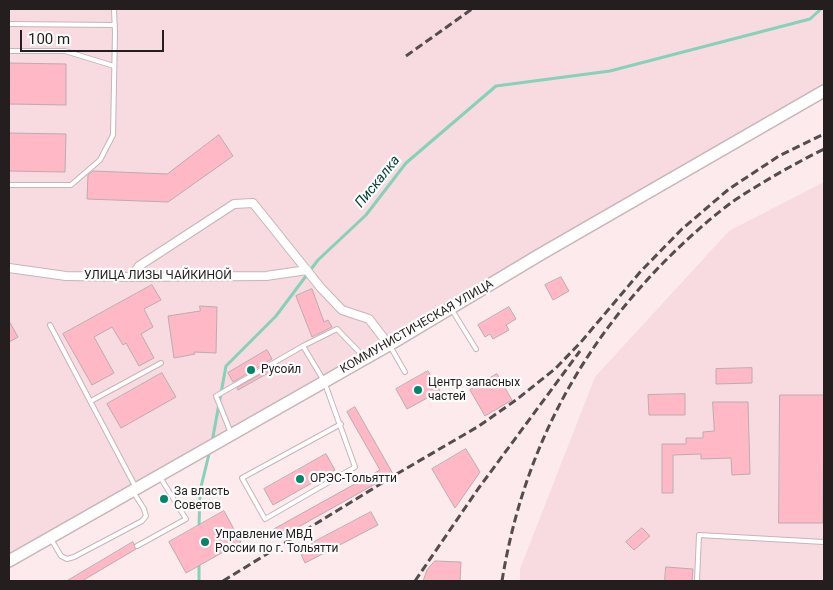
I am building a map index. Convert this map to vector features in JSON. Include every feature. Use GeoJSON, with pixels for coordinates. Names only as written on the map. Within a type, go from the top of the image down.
{"type":"FeatureCollection","features":[{"type":"Feature","properties":{"kind":"main road","name":"КОММУНИСТИЧЕСКАЯ УЛИЦА"},"geometry":{"type":"LineString","coordinates":[[9,561],[389,345],[824,91]]}},
{"type":"Feature","properties":{"kind":"street"},"geometry":{"type":"LineString","coordinates":[[130,277],[139,266],[234,204],[252,203],[321,288],[342,310],[368,319],[389,345]]}},
{"type":"Feature","properties":{"kind":"street","name":"УЛИЦА ЛИЗЫ ЧАЙКИНОЙ"},"geometry":{"type":"LineString","coordinates":[[9,268],[66,276],[130,277],[266,276],[307,270]]}},
{"type":"Feature","properties":{"kind":"lane"},"geometry":{"type":"LineString","coordinates":[[9,185],[71,185],[100,160],[113,135],[114,9]]}},
{"type":"Feature","properties":{"kind":"lane"},"geometry":{"type":"LineString","coordinates":[[9,24],[115,25]]}},
{"type":"Feature","properties":{"kind":"lane"},"geometry":{"type":"LineString","coordinates":[[9,51],[65,51],[114,66]]}},
{"type":"Feature","properties":{"kind":"lane"},"geometry":{"type":"LineString","coordinates":[[450,308],[476,348]]}},
{"type":"Feature","properties":{"kind":"lane"},"geometry":{"type":"LineString","coordinates":[[50,325],[91,401],[146,516],[142,521],[67,559],[61,556],[50,538]]}},
{"type":"Feature","properties":{"kind":"lane"},"geometry":{"type":"LineString","coordinates":[[232,434],[216,396],[303,346],[336,329],[365,358]]}},
{"type":"Feature","properties":{"kind":"lane"},"geometry":{"type":"LineString","coordinates":[[389,345],[406,372]]}},
{"type":"Feature","properties":{"kind":"lane"},"geometry":{"type":"LineString","coordinates":[[303,346],[324,381],[341,424],[355,467],[265,519],[242,478],[341,424]]}},
{"type":"Feature","properties":{"kind":"lane"},"geometry":{"type":"LineString","coordinates":[[91,401],[161,363]]}},
{"type":"Feature","properties":{"kind":"lane"},"geometry":{"type":"LineString","coordinates":[[137,546],[186,520],[159,475]]}},
{"type":"Feature","properties":{"kind":"lane"},"geometry":{"type":"LineString","coordinates":[[697,581],[699,535],[824,542]]}},
{"type":"Feature","properties":{"kind":"shaded area"},"geometry":{"type":"Polygon","coordinates":[[[9,9],[824,9],[824,89],[9,558],[9,9]]]}},
{"type":"Feature","properties":{"kind":"shaded area"},"geometry":{"type":"Polygon","coordinates":[[[824,182],[824,581],[520,581],[520,569],[595,377],[729,231],[824,182]]]}},
{"type":"Feature","properties":{"kind":"building"},"geometry":{"type":"Polygon","coordinates":[[[9,63],[66,64],[66,105],[9,104],[9,63]]]}},
{"type":"Feature","properties":{"kind":"building"},"geometry":{"type":"Polygon","coordinates":[[[9,133],[66,134],[65,172],[9,171],[9,133]]]}},
{"type":"Feature","properties":{"kind":"building"},"geometry":{"type":"Polygon","coordinates":[[[219,135],[233,156],[168,202],[87,199],[88,175],[93,171],[167,174],[219,135]]]}},
{"type":"Feature","properties":{"kind":"building"},"geometry":{"type":"Polygon","coordinates":[[[561,277],[569,291],[553,300],[545,285],[561,277]]]}},
{"type":"Feature","properties":{"kind":"building"},"geometry":{"type":"Polygon","coordinates":[[[152,285],[161,300],[144,309],[153,327],[141,334],[154,358],[139,366],[126,343],[123,345],[112,327],[94,337],[114,373],[92,385],[63,334],[152,285]]]}},
{"type":"Feature","properties":{"kind":"building"},"geometry":{"type":"Polygon","coordinates":[[[312,289],[324,322],[328,320],[332,327],[312,337],[296,296],[312,289]]]}},
{"type":"Feature","properties":{"kind":"building"},"geometry":{"type":"Polygon","coordinates":[[[200,306],[217,307],[216,353],[194,352],[195,354],[174,358],[168,316],[200,311],[200,306]]]}},
{"type":"Feature","properties":{"kind":"building"},"geometry":{"type":"Polygon","coordinates":[[[509,307],[516,319],[506,325],[509,330],[493,339],[490,334],[485,337],[478,325],[509,307]]]}},
{"type":"Feature","properties":{"kind":"building"},"geometry":{"type":"Polygon","coordinates":[[[9,321],[18,337],[9,342],[9,321]]]}},
{"type":"Feature","properties":{"kind":"building"},"geometry":{"type":"Polygon","coordinates":[[[267,350],[272,359],[233,382],[228,373],[267,350]]]}},
{"type":"Feature","properties":{"kind":"building"},"geometry":{"type":"Polygon","coordinates":[[[276,366],[277,368],[238,390],[237,388],[276,366]]]}},
{"type":"Feature","properties":{"kind":"building"},"geometry":{"type":"Polygon","coordinates":[[[752,368],[752,383],[716,384],[716,369],[752,368]]]}},
{"type":"Feature","properties":{"kind":"building","name":"Центр запасных частей"},"geometry":{"type":"Polygon","coordinates":[[[428,371],[440,391],[407,409],[396,389],[428,371]]]}},
{"type":"Feature","properties":{"kind":"building"},"geometry":{"type":"Polygon","coordinates":[[[162,373],[176,397],[121,428],[107,404],[162,373]]]}},
{"type":"Feature","properties":{"kind":"building"},"geometry":{"type":"Polygon","coordinates":[[[497,374],[512,400],[485,416],[470,390],[497,374]]]}},
{"type":"Feature","properties":{"kind":"building"},"geometry":{"type":"Polygon","coordinates":[[[685,394],[685,415],[649,415],[648,395],[685,394]]]}},
{"type":"Feature","properties":{"kind":"building"},"geometry":{"type":"Polygon","coordinates":[[[780,395],[824,395],[823,523],[779,523],[780,395]]]}},
{"type":"Feature","properties":{"kind":"building"},"geometry":{"type":"Polygon","coordinates":[[[713,402],[748,402],[750,474],[732,475],[731,458],[701,459],[701,454],[673,455],[673,493],[662,493],[662,444],[686,444],[686,438],[703,438],[703,432],[714,431],[713,402]]]}},
{"type":"Feature","properties":{"kind":"building"},"geometry":{"type":"Polygon","coordinates":[[[355,407],[393,474],[277,539],[272,530],[380,470],[347,412],[355,407]]]}},
{"type":"Feature","properties":{"kind":"building"},"geometry":{"type":"Polygon","coordinates":[[[466,449],[480,472],[455,508],[432,469],[466,449]]]}},
{"type":"Feature","properties":{"kind":"building","name":"ОРЭС-Тольятти"},"geometry":{"type":"Polygon","coordinates":[[[326,454],[335,470],[273,505],[264,489],[326,454]]]}},
{"type":"Feature","properties":{"kind":"building","name":"Управление МВД России по г. Тольятти"},"geometry":{"type":"Polygon","coordinates":[[[224,511],[241,542],[186,573],[169,542],[224,511]]]}},
{"type":"Feature","properties":{"kind":"building"},"geometry":{"type":"Polygon","coordinates":[[[371,512],[378,525],[305,563],[299,550],[371,512]]]}},
{"type":"Feature","properties":{"kind":"building"},"geometry":{"type":"Polygon","coordinates":[[[642,528],[650,536],[634,550],[626,542],[642,528]]]}},
{"type":"Feature","properties":{"kind":"building"},"geometry":{"type":"Polygon","coordinates":[[[133,542],[136,549],[82,581],[67,581],[133,542]]]}},
{"type":"Feature","properties":{"kind":"building"},"geometry":{"type":"Polygon","coordinates":[[[435,561],[461,562],[460,581],[423,581],[427,570],[435,561]]]}},
{"type":"Feature","properties":{"kind":"building"},"geometry":{"type":"Polygon","coordinates":[[[666,567],[693,569],[692,581],[665,581],[666,567]]]}},
{"type":"Feature","properties":{"kind":"waterway","name":"Пискалка"},"geometry":{"type":"LineString","coordinates":[[212,442],[226,366],[276,316],[318,260],[366,215],[406,163],[496,86],[610,71],[810,19],[821,9]]}},
{"type":"Feature","properties":{"kind":"waterway","name":"Пискалка"},"geometry":{"type":"LineString","coordinates":[[199,528],[200,491],[210,450]]}},
{"type":"Feature","properties":{"kind":"waterway","name":"Пискалка"},"geometry":{"type":"LineString","coordinates":[[199,561],[199,581]]}},
{"type":"Feature","properties":{"kind":"railway"},"geometry":{"type":"LineString","coordinates":[[406,56],[472,9]]}},
{"type":"Feature","properties":{"kind":"railway"},"geometry":{"type":"LineString","coordinates":[[223,581],[395,475],[479,426],[516,400],[555,369],[581,342],[641,271],[682,229],[729,189],[779,156],[824,134]]}},
{"type":"Feature","properties":{"kind":"railway"},"geometry":{"type":"LineString","coordinates":[[502,581],[511,535],[523,492],[539,449],[579,370],[604,332],[664,262],[707,222],[746,193],[824,149]]}},
{"type":"Feature","properties":{"kind":"railway"},"geometry":{"type":"LineString","coordinates":[[415,581],[478,489],[580,351]]}},
{"type":"Feature","properties":{"kind":"place","name":"Русойл"},"geometry":{"type":"Point","coordinates":[251,370]}},
{"type":"Feature","properties":{"kind":"place","name":"Центр запасных частей"},"geometry":{"type":"Point","coordinates":[418,390]}},
{"type":"Feature","properties":{"kind":"place","name":"ОРЭС-Тольятти"},"geometry":{"type":"Point","coordinates":[300,479]}},
{"type":"Feature","properties":{"kind":"place","name":"За власть Советов"},"geometry":{"type":"Point","coordinates":[164,499]}},
{"type":"Feature","properties":{"kind":"place","name":"Управление МВД России по г. Тольятти"},"geometry":{"type":"Point","coordinates":[205,542]}}]}
